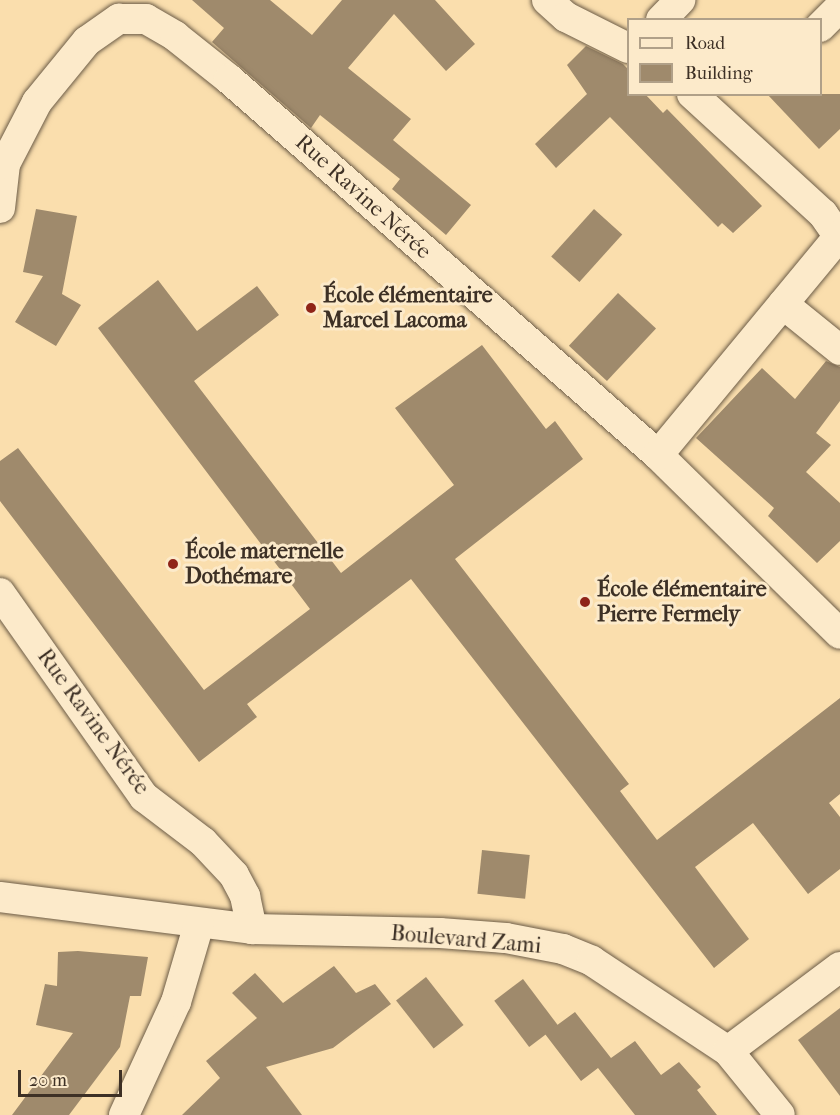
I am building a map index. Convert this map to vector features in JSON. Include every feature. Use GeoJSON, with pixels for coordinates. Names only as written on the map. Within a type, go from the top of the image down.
{"type":"FeatureCollection","features":[{"type":"Feature","properties":{"kind":"street"},"geometry":{"type":"LineString","coordinates":[[547,0],[566,17],[627,48]]}},
{"type":"Feature","properties":{"kind":"street"},"geometry":{"type":"LineString","coordinates":[[663,18],[680,0]]}},
{"type":"Feature","properties":{"kind":"street"},"geometry":{"type":"LineString","coordinates":[[822,25],[840,7]]}},
{"type":"Feature","properties":{"kind":"street","name":"Rue Ravine Nérée"},"geometry":{"type":"LineString","coordinates":[[0,208],[5,164],[38,102],[87,40],[119,19],[146,20],[175,36],[229,79],[658,455],[840,634]]}},
{"type":"Feature","properties":{"kind":"street"},"geometry":{"type":"LineString","coordinates":[[658,455],[839,236],[824,214],[694,96]]}},
{"type":"Feature","properties":{"kind":"street"},"geometry":{"type":"LineString","coordinates":[[783,304],[840,350]]}},
{"type":"Feature","properties":{"kind":"street","name":"Rue Ravine Nérée"},"geometry":{"type":"LineString","coordinates":[[0,593],[144,797],[203,842],[234,875],[245,896],[252,929]]}},
{"type":"Feature","properties":{"kind":"street","name":"Boulevard Zami"},"geometry":{"type":"LineString","coordinates":[[0,897],[252,929],[440,933],[506,939],[562,949],[592,961],[728,1051],[780,1115]]}},
{"type":"Feature","properties":{"kind":"street"},"geometry":{"type":"LineString","coordinates":[[124,1115],[176,1002],[199,924]]}},
{"type":"Feature","properties":{"kind":"street"},"geometry":{"type":"LineString","coordinates":[[728,1051],[840,968]]}},
{"type":"Feature","properties":{"kind":"building"},"geometry":{"type":"Polygon","coordinates":[[[192,0],[270,0],[312,35],[342,0],[435,0],[475,44],[446,71],[394,14],[348,68],[411,119],[393,140],[471,205],[446,235],[392,189],[400,179],[320,115],[311,128],[212,42],[224,28],[192,0]]]}},
{"type":"Feature","properties":{"kind":"building"},"geometry":{"type":"Polygon","coordinates":[[[586,46],[623,64],[627,68],[627,96],[647,96],[663,113],[667,109],[762,206],[733,233],[722,223],[718,227],[610,117],[556,168],[535,144],[587,94],[567,65],[586,46]]]}},
{"type":"Feature","properties":{"kind":"building"},"geometry":{"type":"Polygon","coordinates":[[[840,94],[840,129],[819,149],[769,96],[840,94]]]}},
{"type":"Feature","properties":{"kind":"building"},"geometry":{"type":"Polygon","coordinates":[[[36,209],[77,216],[62,294],[81,305],[56,346],[15,322],[43,276],[23,272],[36,209]]]}},
{"type":"Feature","properties":{"kind":"building"},"geometry":{"type":"Polygon","coordinates":[[[594,209],[622,234],[579,282],[551,257],[594,209]]]}},
{"type":"Feature","properties":{"kind":"building"},"geometry":{"type":"Polygon","coordinates":[[[158,280],[197,331],[257,286],[279,315],[194,381],[341,573],[454,485],[395,408],[482,345],[546,429],[555,421],[583,459],[455,559],[629,784],[620,791],[657,840],[840,698],[840,794],[829,803],[840,817],[840,869],[808,894],[753,823],[695,867],[749,939],[714,968],[411,579],[247,704],[257,717],[199,762],[0,501],[0,461],[18,448],[204,690],[310,609],[98,328],[158,280]]]}},
{"type":"Feature","properties":{"kind":"building"},"geometry":{"type":"Polygon","coordinates":[[[618,293],[656,328],[607,381],[569,346],[618,293]]]}},
{"type":"Feature","properties":{"kind":"building"},"geometry":{"type":"Polygon","coordinates":[[[826,361],[840,367],[840,401],[816,433],[831,445],[806,472],[840,503],[840,541],[817,563],[768,516],[774,508],[696,438],[762,368],[795,399],[826,361]]]}},
{"type":"Feature","properties":{"kind":"building"},"geometry":{"type":"Polygon","coordinates":[[[482,850],[530,855],[525,899],[477,894],[482,850]]]}},
{"type":"Feature","properties":{"kind":"building"},"geometry":{"type":"Polygon","coordinates":[[[78,951],[148,957],[141,996],[130,996],[120,1047],[69,1115],[12,1115],[73,1033],[36,1025],[45,984],[57,986],[58,952],[78,951]]]}},
{"type":"Feature","properties":{"kind":"building"},"geometry":{"type":"Polygon","coordinates":[[[334,966],[356,993],[375,984],[391,1004],[333,1048],[266,1067],[302,1115],[182,1115],[220,1078],[206,1061],[257,1018],[232,993],[255,973],[283,1003],[334,966]]]}},
{"type":"Feature","properties":{"kind":"building"},"geometry":{"type":"Polygon","coordinates":[[[426,977],[464,1025],[434,1048],[396,1000],[426,977]]]}},
{"type":"Feature","properties":{"kind":"building"},"geometry":{"type":"Polygon","coordinates":[[[523,979],[558,1025],[529,1047],[494,1001],[523,979]]]}},
{"type":"Feature","properties":{"kind":"building"},"geometry":{"type":"Polygon","coordinates":[[[840,1008],[840,1096],[798,1040],[840,1008]]]}},
{"type":"Feature","properties":{"kind":"building"},"geometry":{"type":"Polygon","coordinates":[[[575,1012],[611,1058],[635,1041],[661,1075],[679,1062],[701,1087],[697,1090],[717,1115],[635,1115],[598,1068],[581,1081],[545,1034],[575,1012]]]}},
{"type":"Feature","properties":{"kind":"place","name":"École élémentaire Marcel Lacoma"},"geometry":{"type":"Point","coordinates":[311,308]}},
{"type":"Feature","properties":{"kind":"place","name":"École maternelle Dothémare"},"geometry":{"type":"Point","coordinates":[173,564]}},
{"type":"Feature","properties":{"kind":"place","name":"École élémentaire Pierre Fermely"},"geometry":{"type":"Point","coordinates":[585,602]}}]}
